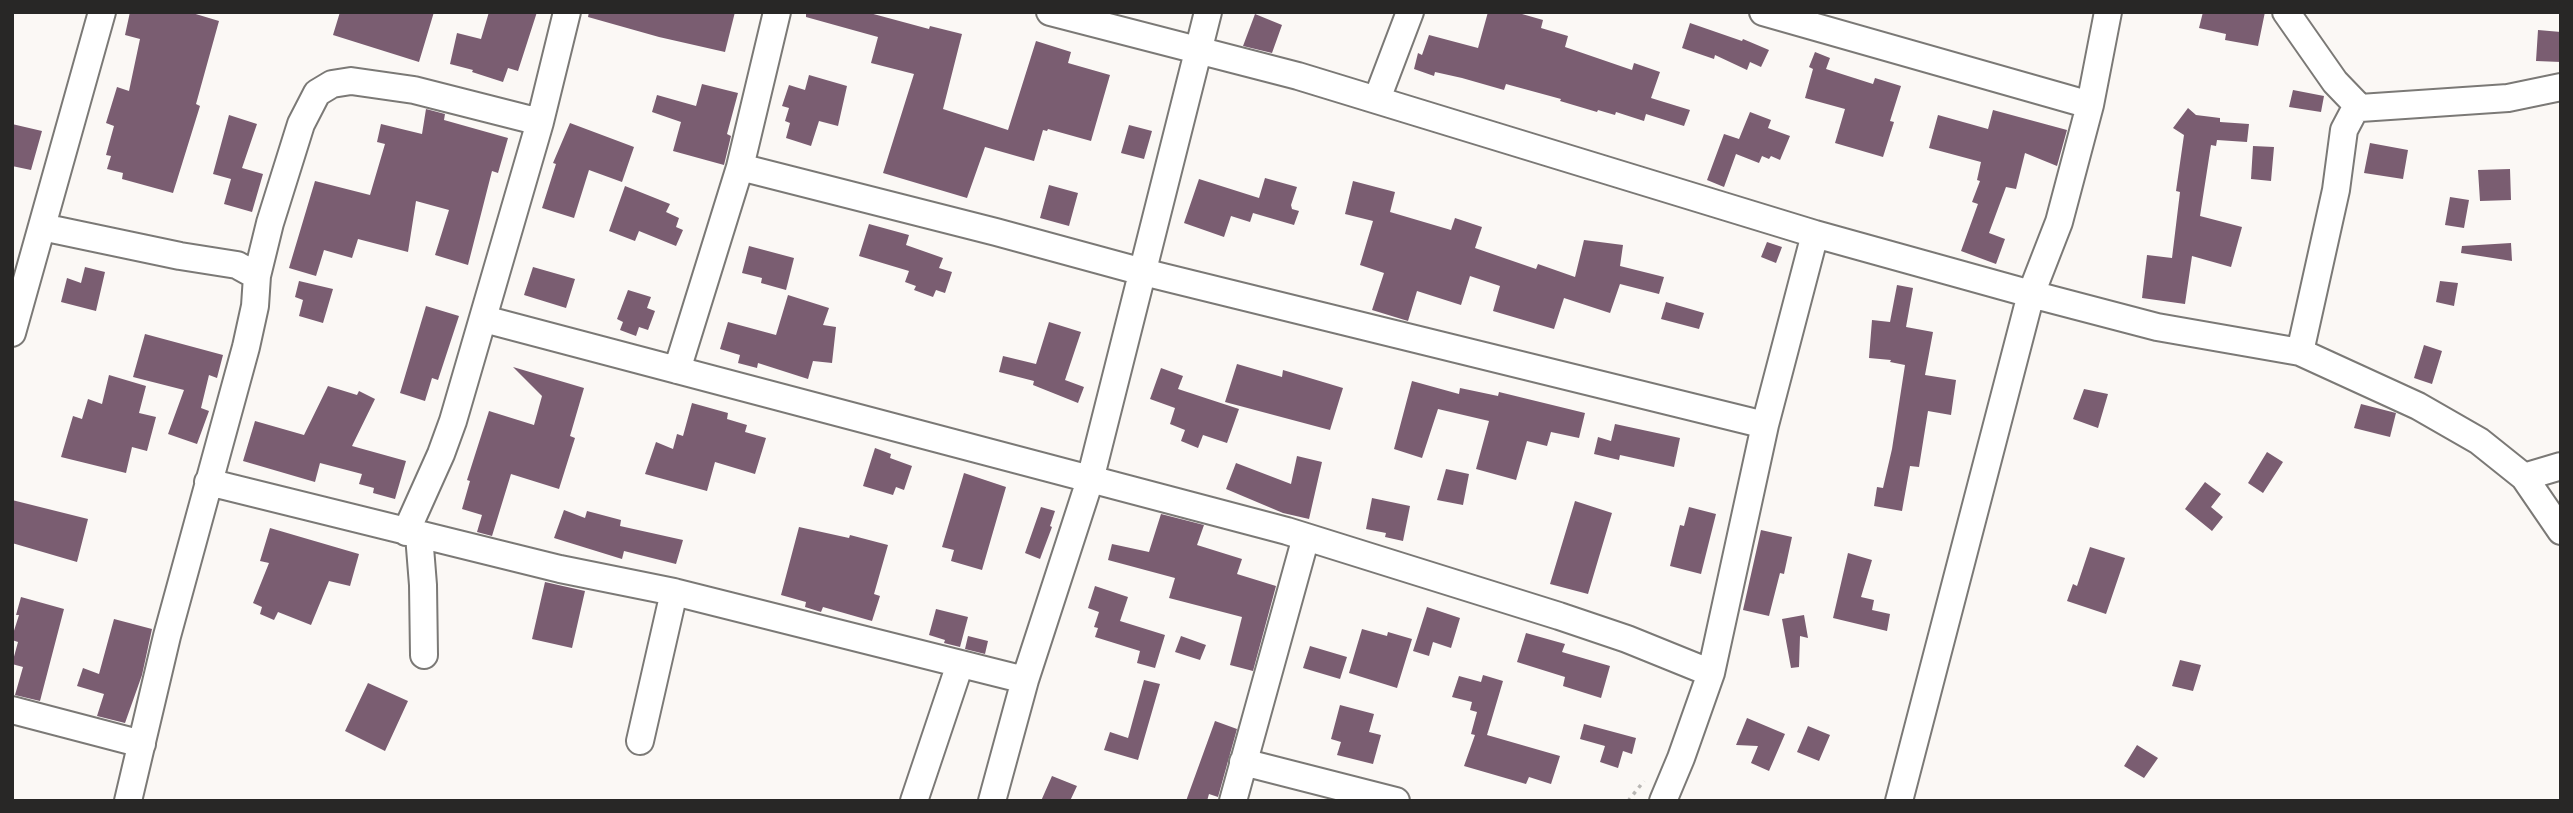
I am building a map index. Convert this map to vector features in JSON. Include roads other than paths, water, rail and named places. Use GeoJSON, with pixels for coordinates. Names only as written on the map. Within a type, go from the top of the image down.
{"type":"FeatureCollection","features":[{"type":"Feature","properties":{"kind":"street"},"geometry":{"type":"LineString","coordinates":[[12,333],[102,12]]}},
{"type":"Feature","properties":{"kind":"street"},"geometry":{"type":"LineString","coordinates":[[424,655],[423,585],[412,533],[441,454],[484,319],[521,181],[540,122],[567,12]]}},
{"type":"Feature","properties":{"kind":"street"},"geometry":{"type":"LineString","coordinates":[[677,370],[740,167],[777,12]]}},
{"type":"Feature","properties":{"kind":"street"},"geometry":{"type":"LineString","coordinates":[[1050,12],[1377,99],[1815,234],[2031,294],[2157,327],[2300,352],[2418,406],[2479,441],[2524,477],[2561,531]]}},
{"type":"Feature","properties":{"kind":"street"},"geometry":{"type":"LineString","coordinates":[[992,801],[1026,680],[1090,480],[1208,12]]}},
{"type":"Feature","properties":{"kind":"street"},"geometry":{"type":"LineString","coordinates":[[1377,99],[1409,12]]}},
{"type":"Feature","properties":{"kind":"street"},"geometry":{"type":"LineString","coordinates":[[1763,12],[2090,105]]}},
{"type":"Feature","properties":{"kind":"street"},"geometry":{"type":"LineString","coordinates":[[1899,801],[2031,294],[2059,222],[2090,105],[2108,12]]}},
{"type":"Feature","properties":{"kind":"street"},"geometry":{"type":"LineString","coordinates":[[2286,12],[2335,82],[2360,108]]}},
{"type":"Feature","properties":{"kind":"street"},"geometry":{"type":"LineString","coordinates":[[128,801],[208,482],[246,347],[255,306],[257,276],[270,223],[300,124],[317,93],[332,84],[351,81],[414,90],[540,122]]}},
{"type":"Feature","properties":{"kind":"street"},"geometry":{"type":"LineString","coordinates":[[2300,352],[2336,190],[2344,130],[2350,116],[2360,108],[2508,98],[2561,87]]}},
{"type":"Feature","properties":{"kind":"street"},"geometry":{"type":"LineString","coordinates":[[740,167],[1143,272],[1765,425]]}},
{"type":"Feature","properties":{"kind":"street"},"geometry":{"type":"LineString","coordinates":[[42,228],[237,265],[257,276]]}},
{"type":"Feature","properties":{"kind":"street"},"geometry":{"type":"LineString","coordinates":[[1663,801],[1711,673],[1765,425],[1815,234]]}},
{"type":"Feature","properties":{"kind":"street"},"geometry":{"type":"LineString","coordinates":[[484,319],[1306,537],[1605,631],[1711,673]]}},
{"type":"Feature","properties":{"kind":"street"},"geometry":{"type":"LineString","coordinates":[[2524,477],[2561,466]]}},
{"type":"Feature","properties":{"kind":"street"},"geometry":{"type":"LineString","coordinates":[[208,482],[1026,680]]}},
{"type":"Feature","properties":{"kind":"street"},"geometry":{"type":"LineString","coordinates":[[1233,801],[1306,537]]}},
{"type":"Feature","properties":{"kind":"street"},"geometry":{"type":"LineString","coordinates":[[640,741],[674,593]]}},
{"type":"Feature","properties":{"kind":"street"},"geometry":{"type":"LineString","coordinates":[[914,801],[960,664]]}},
{"type":"Feature","properties":{"kind":"street"},"geometry":{"type":"LineString","coordinates":[[12,710],[142,744]]}},
{"type":"Feature","properties":{"kind":"street"},"geometry":{"type":"LineString","coordinates":[[1243,762],[1396,801]]}}]}
